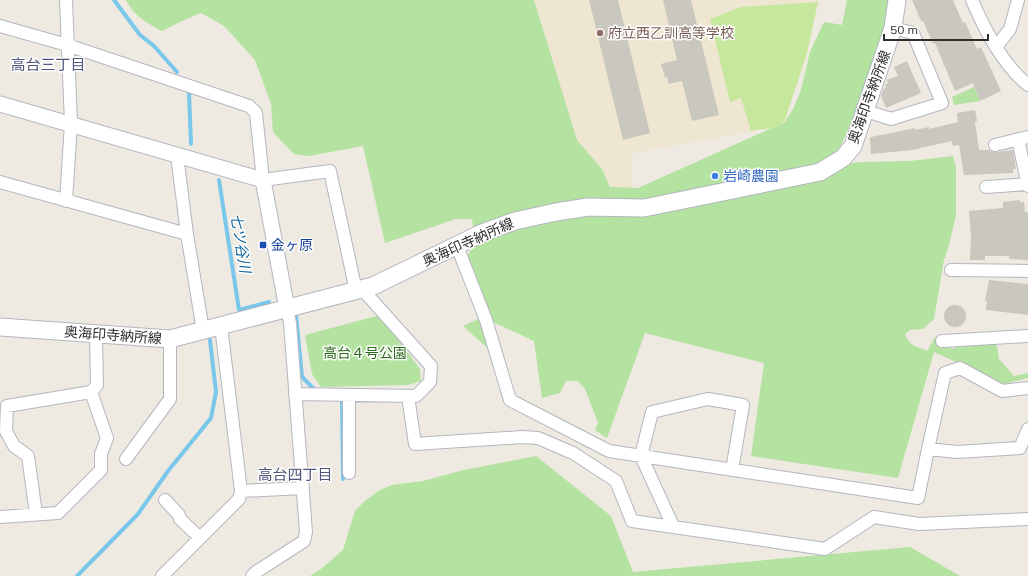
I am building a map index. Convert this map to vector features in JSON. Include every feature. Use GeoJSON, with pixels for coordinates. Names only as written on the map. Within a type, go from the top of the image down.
{"type":"FeatureCollection","features":[{"type":"Feature","properties":{"kind":"main road","name":"奥海印寺納所線"},"geometry":{"type":"LineString","coordinates":[[0,327],[170,339],[373,286],[482,233],[514,221],[588,207],[644,208],[820,172],[843,158],[853,146],[893,28],[897,0]]}},
{"type":"Feature","properties":{"kind":"street"},"geometry":{"type":"LineString","coordinates":[[66,0],[71,124],[66,201]]}},
{"type":"Feature","properties":{"kind":"street"},"geometry":{"type":"LineString","coordinates":[[972,0],[979,17],[996,47],[1015,74],[1028,85]]}},
{"type":"Feature","properties":{"kind":"street"},"geometry":{"type":"LineString","coordinates":[[996,47],[1010,29],[1018,0]]}},
{"type":"Feature","properties":{"kind":"street"},"geometry":{"type":"LineString","coordinates":[[0,26],[67,45],[249,106],[256,113],[263,180],[286,309],[290,323],[306,532],[304,541],[252,576]]}},
{"type":"Feature","properties":{"kind":"street"},"geometry":{"type":"LineString","coordinates":[[866,111],[891,118],[942,103],[913,33],[893,28]]}},
{"type":"Feature","properties":{"kind":"street"},"geometry":{"type":"LineString","coordinates":[[0,104],[263,180],[330,171],[359,290],[431,366],[430,382],[416,396],[295,394]]}},
{"type":"Feature","properties":{"kind":"street"},"geometry":{"type":"LineString","coordinates":[[986,187],[1027,185],[1023,138],[995,145]]}},
{"type":"Feature","properties":{"kind":"street"},"geometry":{"type":"LineString","coordinates":[[178,155],[187,234],[203,330]]}},
{"type":"Feature","properties":{"kind":"street"},"geometry":{"type":"LineString","coordinates":[[0,182],[187,234]]}},
{"type":"Feature","properties":{"kind":"street"},"geometry":{"type":"LineString","coordinates":[[457,246],[486,320],[510,400],[609,451],[918,498],[945,373],[960,368],[1002,391],[1028,388]]}},
{"type":"Feature","properties":{"kind":"street"},"geometry":{"type":"LineString","coordinates":[[951,270],[1028,271]]}},
{"type":"Feature","properties":{"kind":"street"},"geometry":{"type":"LineString","coordinates":[[162,576],[239,499],[241,491],[221,326]]}},
{"type":"Feature","properties":{"kind":"street"},"geometry":{"type":"LineString","coordinates":[[36,514],[28,456],[14,446],[6,431],[7,406],[91,392],[97,385],[96,334]]}},
{"type":"Feature","properties":{"kind":"street"},"geometry":{"type":"LineString","coordinates":[[942,341],[1028,336]]}},
{"type":"Feature","properties":{"kind":"street"},"geometry":{"type":"LineString","coordinates":[[126,459],[170,398],[170,339]]}},
{"type":"Feature","properties":{"kind":"street"},"geometry":{"type":"LineString","coordinates":[[0,517],[58,513],[101,470],[101,454],[107,438],[91,392]]}},
{"type":"Feature","properties":{"kind":"street"},"geometry":{"type":"LineString","coordinates":[[349,395],[349,473]]}},
{"type":"Feature","properties":{"kind":"street"},"geometry":{"type":"LineString","coordinates":[[408,396],[415,444],[522,437],[538,438],[573,452],[616,481],[632,521],[824,549],[874,518],[919,524],[1028,519]]}},
{"type":"Feature","properties":{"kind":"street"},"geometry":{"type":"LineString","coordinates":[[673,526],[641,456],[652,412],[708,399],[742,405],[732,470]]}},
{"type":"Feature","properties":{"kind":"street"},"geometry":{"type":"LineString","coordinates":[[928,449],[957,452],[1020,448],[1028,429]]}},
{"type":"Feature","properties":{"kind":"street"},"geometry":{"type":"LineString","coordinates":[[241,491],[302,488]]}},
{"type":"Feature","properties":{"kind":"street"},"geometry":{"type":"LineString","coordinates":[[165,500],[200,538]]}},
{"type":"Feature","properties":{"kind":"shaded area"},"geometry":{"type":"Polygon","coordinates":[[[534,0],[819,0],[807,53],[785,120],[777,127],[633,153],[632,188],[610,187],[602,169],[577,140],[534,0]]]}},
{"type":"Feature","properties":{"kind":"green space"},"geometry":{"type":"Polygon","coordinates":[[[126,0],[534,0],[577,140],[602,169],[610,187],[638,188],[785,122],[794,107],[801,90],[810,52],[824,22],[842,25],[847,0],[889,0],[885,24],[858,107],[842,143],[837,165],[861,162],[910,161],[953,156],[956,167],[956,215],[944,260],[934,319],[923,329],[910,330],[905,334],[911,343],[916,347],[927,351],[935,337],[943,341],[952,349],[963,344],[992,341],[997,346],[999,359],[1014,376],[1028,373],[1028,378],[1004,384],[934,352],[898,478],[751,456],[764,363],[645,333],[607,438],[595,430],[598,423],[585,389],[578,381],[566,381],[560,393],[542,398],[534,341],[493,322],[467,258],[470,251],[476,247],[472,219],[456,219],[385,243],[363,146],[309,156],[294,154],[273,132],[271,104],[255,60],[224,26],[201,13],[162,31],[141,18],[132,10],[126,0]]]}},
{"type":"Feature","properties":{"kind":"green space"},"geometry":{"type":"Polygon","coordinates":[[[818,2],[807,53],[785,120],[777,127],[751,131],[741,98],[730,102],[710,19],[741,7],[818,2]]]}},
{"type":"Feature","properties":{"kind":"green space"},"geometry":{"type":"Polygon","coordinates":[[[974,87],[980,101],[954,105],[952,97],[974,87]]]}},
{"type":"Feature","properties":{"kind":"green space","name":"高台４号公園"},"geometry":{"type":"Polygon","coordinates":[[[380,315],[420,369],[421,381],[408,385],[321,387],[312,374],[305,335],[380,315]]]}},
{"type":"Feature","properties":{"kind":"green space"},"geometry":{"type":"Polygon","coordinates":[[[480,318],[492,352],[463,326],[480,318]]]}},
{"type":"Feature","properties":{"kind":"green space"},"geometry":{"type":"Polygon","coordinates":[[[536,456],[611,516],[633,572],[910,547],[960,576],[310,576],[321,569],[343,550],[355,511],[366,500],[380,490],[392,485],[423,481],[464,470],[536,456]]]}},
{"type":"Feature","properties":{"kind":"building"},"geometry":{"type":"Polygon","coordinates":[[[589,0],[618,0],[650,133],[623,140],[589,0]]]}},
{"type":"Feature","properties":{"kind":"building"},"geometry":{"type":"Polygon","coordinates":[[[663,0],[691,0],[719,115],[692,121],[682,81],[669,84],[667,77],[665,77],[661,64],[677,60],[663,0]]]}},
{"type":"Feature","properties":{"kind":"building"},"geometry":{"type":"Polygon","coordinates":[[[912,0],[953,0],[977,49],[981,47],[1001,91],[980,101],[973,83],[955,91],[935,43],[933,44],[912,0]]]}},
{"type":"Feature","properties":{"kind":"building"},"geometry":{"type":"Polygon","coordinates":[[[907,61],[921,93],[886,108],[881,96],[883,89],[886,88],[885,85],[888,83],[887,80],[898,76],[894,67],[907,61]]]}},
{"type":"Feature","properties":{"kind":"building"},"geometry":{"type":"Polygon","coordinates":[[[975,110],[979,150],[996,152],[1013,150],[1016,169],[1013,169],[1013,173],[964,175],[959,145],[953,146],[952,141],[912,150],[871,154],[871,137],[915,128],[915,130],[929,127],[929,129],[958,122],[957,113],[975,110]]]}},
{"type":"Feature","properties":{"kind":"building"},"geometry":{"type":"Polygon","coordinates":[[[1020,200],[1020,202],[1024,202],[1025,212],[1028,212],[1028,260],[1009,259],[1009,256],[985,256],[985,260],[970,260],[971,235],[969,211],[1003,208],[1003,202],[1020,200]]]}},
{"type":"Feature","properties":{"kind":"building"},"geometry":{"type":"Polygon","coordinates":[[[989,280],[1028,284],[1028,315],[986,310],[987,301],[985,301],[989,280]]]}},
{"type":"Feature","properties":{"kind":"building"},"geometry":{"type":"Polygon","coordinates":[[[955,305],[963,308],[966,316],[963,324],[955,327],[947,324],[944,316],[947,308],[955,305]]]}},
{"type":"Feature","properties":{"kind":"waterway","name":"七ツ谷川"},"geometry":{"type":"LineString","coordinates":[[114,0],[140,35],[154,46],[177,72]]}},
{"type":"Feature","properties":{"kind":"waterway","name":"七ツ谷川"},"geometry":{"type":"LineString","coordinates":[[189,92],[191,144]]}},
{"type":"Feature","properties":{"kind":"waterway","name":"七ツ谷川"},"geometry":{"type":"LineString","coordinates":[[219,180],[239,310],[269,302]]}},
{"type":"Feature","properties":{"kind":"waterway"},"geometry":{"type":"LineString","coordinates":[[296,315],[302,377],[315,390],[317,390]]}},
{"type":"Feature","properties":{"kind":"waterway"},"geometry":{"type":"LineString","coordinates":[[77,576],[138,514],[168,471],[211,418],[216,392],[210,340]]}},
{"type":"Feature","properties":{"kind":"waterway"},"geometry":{"type":"LineString","coordinates":[[342,400],[343,479]]}},
{"type":"Feature","properties":{"kind":"place","name":"府立西乙訓高等学校"},"geometry":{"type":"Point","coordinates":[600,33]}},
{"type":"Feature","properties":{"kind":"place","name":"岩崎農園"},"geometry":{"type":"Point","coordinates":[715,176]}},
{"type":"Feature","properties":{"kind":"place","name":"金ヶ原"},"geometry":{"type":"Point","coordinates":[263,245]}},
{"type":"Feature","properties":{"kind":"district","name":"高台三丁目"},"geometry":{"type":"Point","coordinates":[48,64]}},
{"type":"Feature","properties":{"kind":"district","name":"高台四丁目"},"geometry":{"type":"Point","coordinates":[295,474]}}]}
